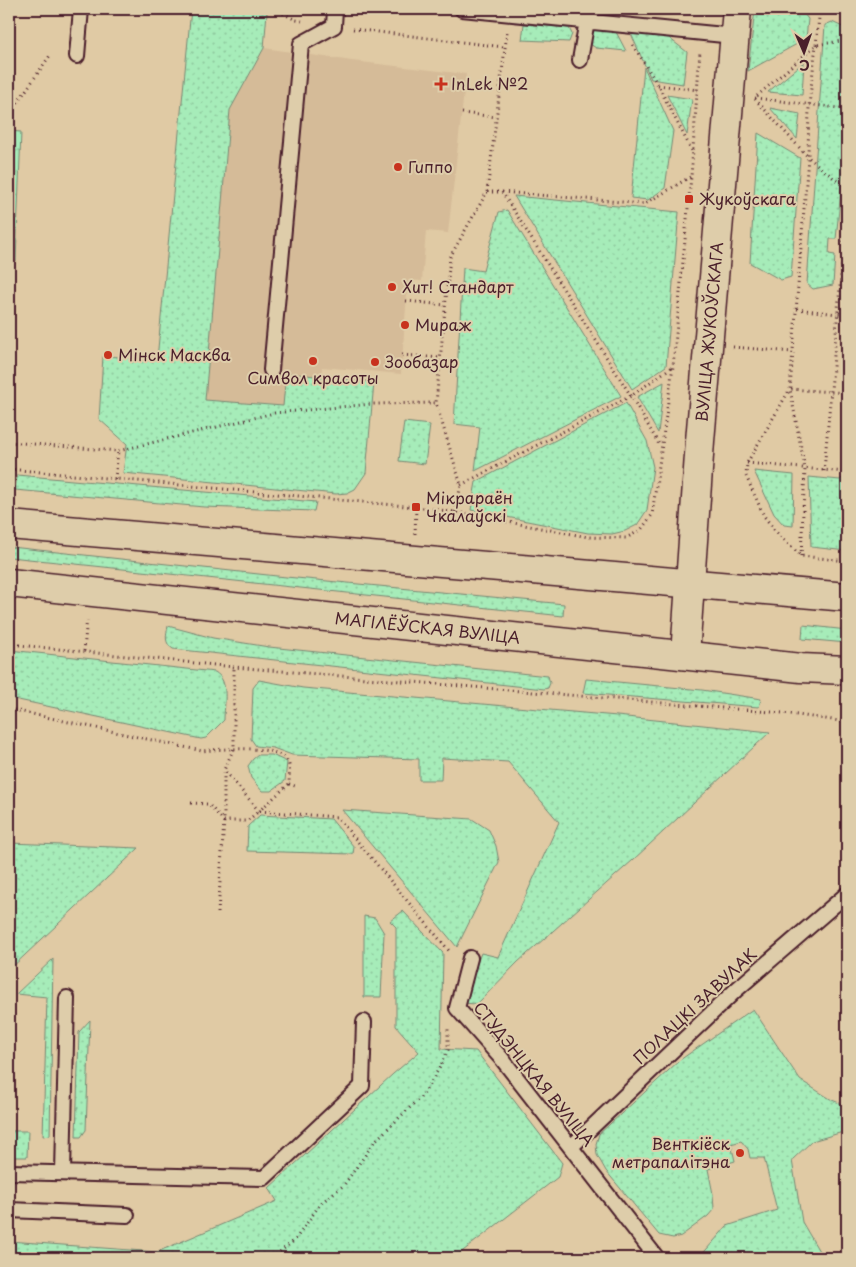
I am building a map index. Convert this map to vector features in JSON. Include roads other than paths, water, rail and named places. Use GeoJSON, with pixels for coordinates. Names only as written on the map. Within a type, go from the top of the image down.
{"type":"FeatureCollection","features":[{"type":"Feature","properties":{"kind":"main road","name":"ВУЛІЦА ЖУКОЎСКАГА"},"geometry":{"type":"LineString","coordinates":[[685,655],[699,449],[736,9]]}},
{"type":"Feature","properties":{"kind":"main road"},"geometry":{"type":"LineString","coordinates":[[9,525],[847,597]]}},
{"type":"Feature","properties":{"kind":"main road","name":"МАГІЛЁЎСКАЯ ВУЛІЦА"},"geometry":{"type":"LineString","coordinates":[[9,583],[802,668],[847,670]]}},
{"type":"Feature","properties":{"kind":"main road"},"geometry":{"type":"LineString","coordinates":[[802,668],[847,680]]}},
{"type":"Feature","properties":{"kind":"lane"},"geometry":{"type":"LineString","coordinates":[[77,56],[81,9]]}},
{"type":"Feature","properties":{"kind":"lane"},"geometry":{"type":"LineString","coordinates":[[271,370],[301,44],[334,26],[335,9]]}},
{"type":"Feature","properties":{"kind":"lane"},"geometry":{"type":"LineString","coordinates":[[462,9],[510,14],[587,15],[620,25],[734,36]]}},
{"type":"Feature","properties":{"kind":"lane"},"geometry":{"type":"LineString","coordinates":[[580,60],[587,15]]}},
{"type":"Feature","properties":{"kind":"lane","name":"ПОЛАЦКІ ЗАВУЛАК"},"geometry":{"type":"LineString","coordinates":[[570,1147],[736,990],[847,894]]}},
{"type":"Feature","properties":{"kind":"lane","name":"СТУДЭНЦКАЯ ВУЛІЦА"},"geometry":{"type":"LineString","coordinates":[[470,958],[457,1008],[502,1059],[657,1258]]}},
{"type":"Feature","properties":{"kind":"lane"},"geometry":{"type":"LineString","coordinates":[[63,1173],[67,998]]}},
{"type":"Feature","properties":{"kind":"lane"},"geometry":{"type":"LineString","coordinates":[[9,1172],[264,1178],[362,1086],[364,1022]]}},
{"type":"Feature","properties":{"kind":"lane"},"geometry":{"type":"LineString","coordinates":[[9,1210],[127,1215]]}},
{"type":"Feature","properties":{"kind":"place","name":"InLek №2"},"geometry":{"type":"Point","coordinates":[441,84]}},
{"type":"Feature","properties":{"kind":"place","name":"Гиппо"},"geometry":{"type":"Point","coordinates":[398,167]}},
{"type":"Feature","properties":{"kind":"place","name":"Жукоўскага"},"geometry":{"type":"Point","coordinates":[689,199]}},
{"type":"Feature","properties":{"kind":"place","name":"Хит! Стандарт"},"geometry":{"type":"Point","coordinates":[392,287]}},
{"type":"Feature","properties":{"kind":"place","name":"Мираж"},"geometry":{"type":"Point","coordinates":[405,325]}},
{"type":"Feature","properties":{"kind":"place","name":"Мінск Масква"},"geometry":{"type":"Point","coordinates":[108,355]}},
{"type":"Feature","properties":{"kind":"place","name":"Символ красоты"},"geometry":{"type":"Point","coordinates":[313,361]}},
{"type":"Feature","properties":{"kind":"place","name":"Зообазар"},"geometry":{"type":"Point","coordinates":[375,362]}},
{"type":"Feature","properties":{"kind":"place","name":"Мікрараён Чкалаўскі"},"geometry":{"type":"Point","coordinates":[416,507]}},
{"type":"Feature","properties":{"kind":"place","name":"Венткіёск метрапалітэна"},"geometry":{"type":"Point","coordinates":[740,1153]}}]}
